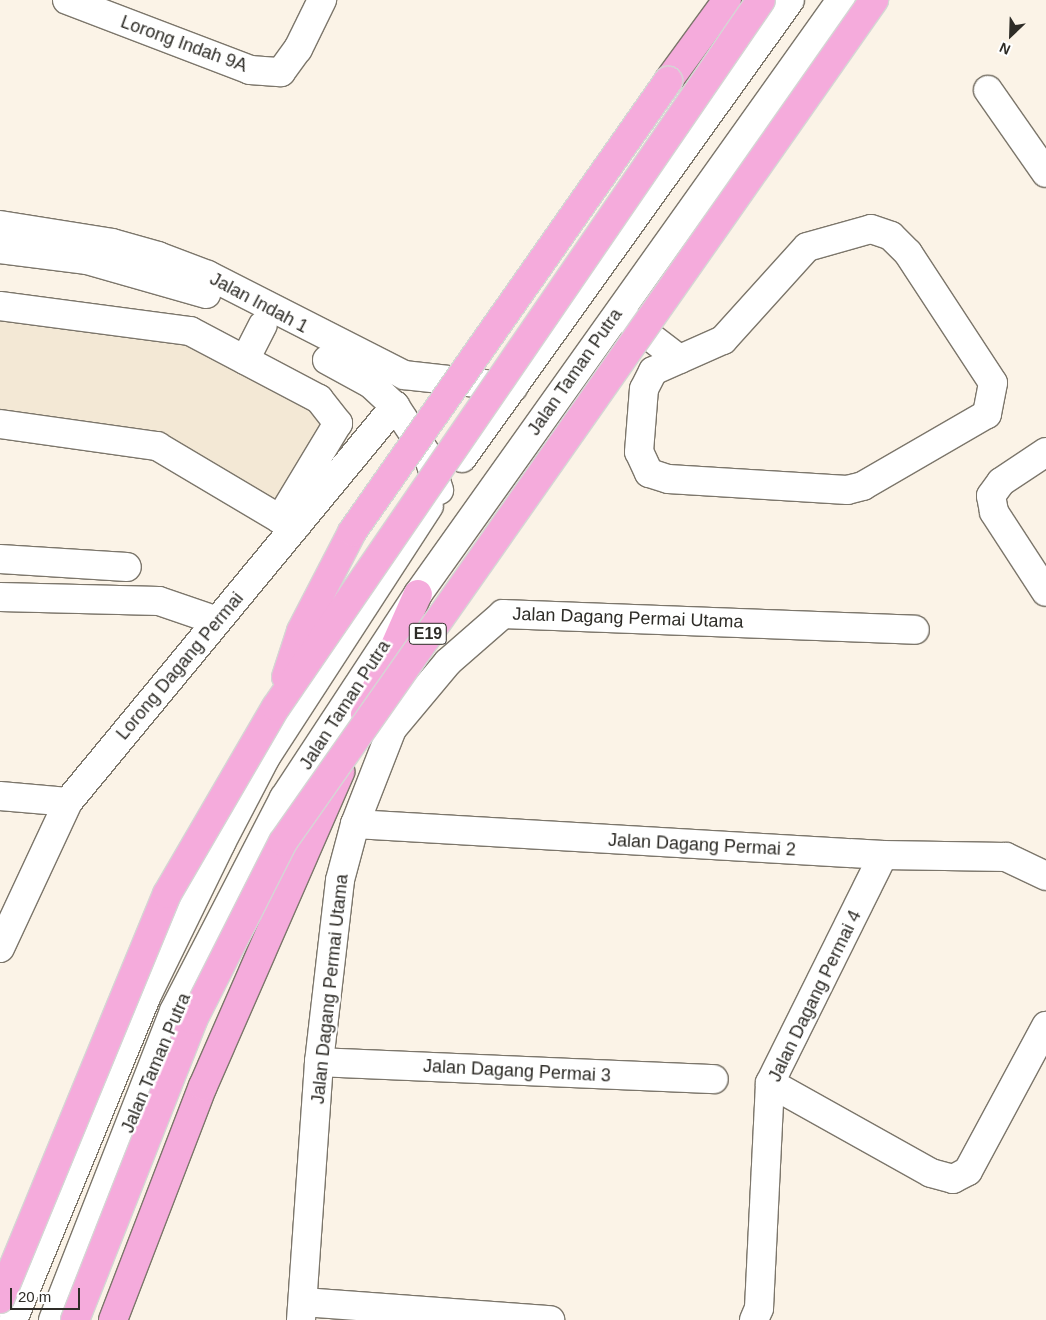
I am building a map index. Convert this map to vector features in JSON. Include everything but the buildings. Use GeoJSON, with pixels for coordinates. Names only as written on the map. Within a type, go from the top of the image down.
{"type":"FeatureCollection","features":[{"type":"Feature","properties":{"kind":"highway"},"geometry":{"type":"LineString","coordinates":[[276,707],[301,631],[352,532],[668,81],[727,0]]}},
{"type":"Feature","properties":{"kind":"highway"},"geometry":{"type":"LineString","coordinates":[[0,1299],[167,894],[276,707],[761,0]]}},
{"type":"Feature","properties":{"kind":"highway","name":"E19"},"geometry":{"type":"LineString","coordinates":[[75,1320],[193,1020],[283,842],[874,0]]}},
{"type":"Feature","properties":{"kind":"highway"},"geometry":{"type":"LineString","coordinates":[[113,1320],[232,1020],[418,594]]}},
{"type":"Feature","properties":{"kind":"street","name":"Lorong Indah 9A"},"geometry":{"type":"LineString","coordinates":[[66,0],[250,70],[281,72],[298,49],[322,0]]}},
{"type":"Feature","properties":{"kind":"street","name":"Jalan Taman Putra"},"geometry":{"type":"LineString","coordinates":[[14,1320],[147,995],[266,757],[439,490],[790,0]]}},
{"type":"Feature","properties":{"kind":"street","name":"Jalan Taman Putra"},"geometry":{"type":"LineString","coordinates":[[53,1320],[174,1011],[284,798],[418,594],[841,0]]}},
{"type":"Feature","properties":{"kind":"street"},"geometry":{"type":"LineString","coordinates":[[824,22],[861,50]]}},
{"type":"Feature","properties":{"kind":"street"},"geometry":{"type":"LineString","coordinates":[[988,90],[1045,168]]}},
{"type":"Feature","properties":{"kind":"street","name":"Jalan Indah 1"},"geometry":{"type":"LineString","coordinates":[[0,224],[112,243],[208,275],[404,376],[513,388]]}},
{"type":"Feature","properties":{"kind":"street"},"geometry":{"type":"LineString","coordinates":[[871,230],[890,236],[908,254],[993,383],[994,398],[987,414],[863,486],[828,492],[668,479],[649,473],[639,452],[644,389],[653,371],[679,359],[722,340],[806,247],[871,230]]}},
{"type":"Feature","properties":{"kind":"street","name":"Jalan Indah 1"},"geometry":{"type":"LineString","coordinates":[[0,248],[87,260],[155,276],[204,293],[371,384],[395,406],[428,456],[439,490]]}},
{"type":"Feature","properties":{"kind":"street"},"geometry":{"type":"LineString","coordinates":[[0,306],[190,331],[319,399],[338,424],[288,522],[157,446],[0,424]]}},
{"type":"Feature","properties":{"kind":"street"},"geometry":{"type":"LineString","coordinates":[[610,322],[679,359]]}},
{"type":"Feature","properties":{"kind":"street"},"geometry":{"type":"LineString","coordinates":[[610,322],[653,371]]}},
{"type":"Feature","properties":{"kind":"street"},"geometry":{"type":"LineString","coordinates":[[245,360],[263,325]]}},
{"type":"Feature","properties":{"kind":"street","name":"Lorong Dagang Permai"},"geometry":{"type":"LineString","coordinates":[[0,948],[68,802],[217,621],[288,522],[395,406]]}},
{"type":"Feature","properties":{"kind":"street"},"geometry":{"type":"LineString","coordinates":[[1046,452],[1001,482],[991,496],[994,512],[1046,592]]}},
{"type":"Feature","properties":{"kind":"street"},"geometry":{"type":"LineString","coordinates":[[0,559],[127,567]]}},
{"type":"Feature","properties":{"kind":"street"},"geometry":{"type":"LineString","coordinates":[[0,597],[159,601],[217,621]]}},
{"type":"Feature","properties":{"kind":"street","name":"Jalan Dagang Permai Utama"},"geometry":{"type":"LineString","coordinates":[[302,1311],[319,1062],[340,880],[355,824],[392,729],[448,662],[503,614],[914,630]]}},
{"type":"Feature","properties":{"kind":"street"},"geometry":{"type":"LineString","coordinates":[[0,796],[68,802]]}},
{"type":"Feature","properties":{"kind":"street","name":"Jalan Dagang Permai 2"},"geometry":{"type":"LineString","coordinates":[[355,824],[883,855],[1006,857],[1046,876]]}},
{"type":"Feature","properties":{"kind":"street","name":"Jalan Dagang Permai 4"},"geometry":{"type":"LineString","coordinates":[[754,1320],[759,1308],[770,1083],[883,855]]}},
{"type":"Feature","properties":{"kind":"street"},"geometry":{"type":"LineString","coordinates":[[770,1083],[931,1172],[952,1179],[968,1171],[1046,1026]]}},
{"type":"Feature","properties":{"kind":"street","name":"Jalan Dagang Permai 3"},"geometry":{"type":"LineString","coordinates":[[319,1062],[714,1080]]}},
{"type":"Feature","properties":{"kind":"street"},"geometry":{"type":"LineString","coordinates":[[302,1311],[550,1320]]}},
{"type":"Feature","properties":{"kind":"shaded area"},"geometry":{"type":"Polygon","coordinates":[[[0,314],[190,339],[314,404],[330,425],[278,512],[158,440],[0,420],[0,314]]]}}]}
